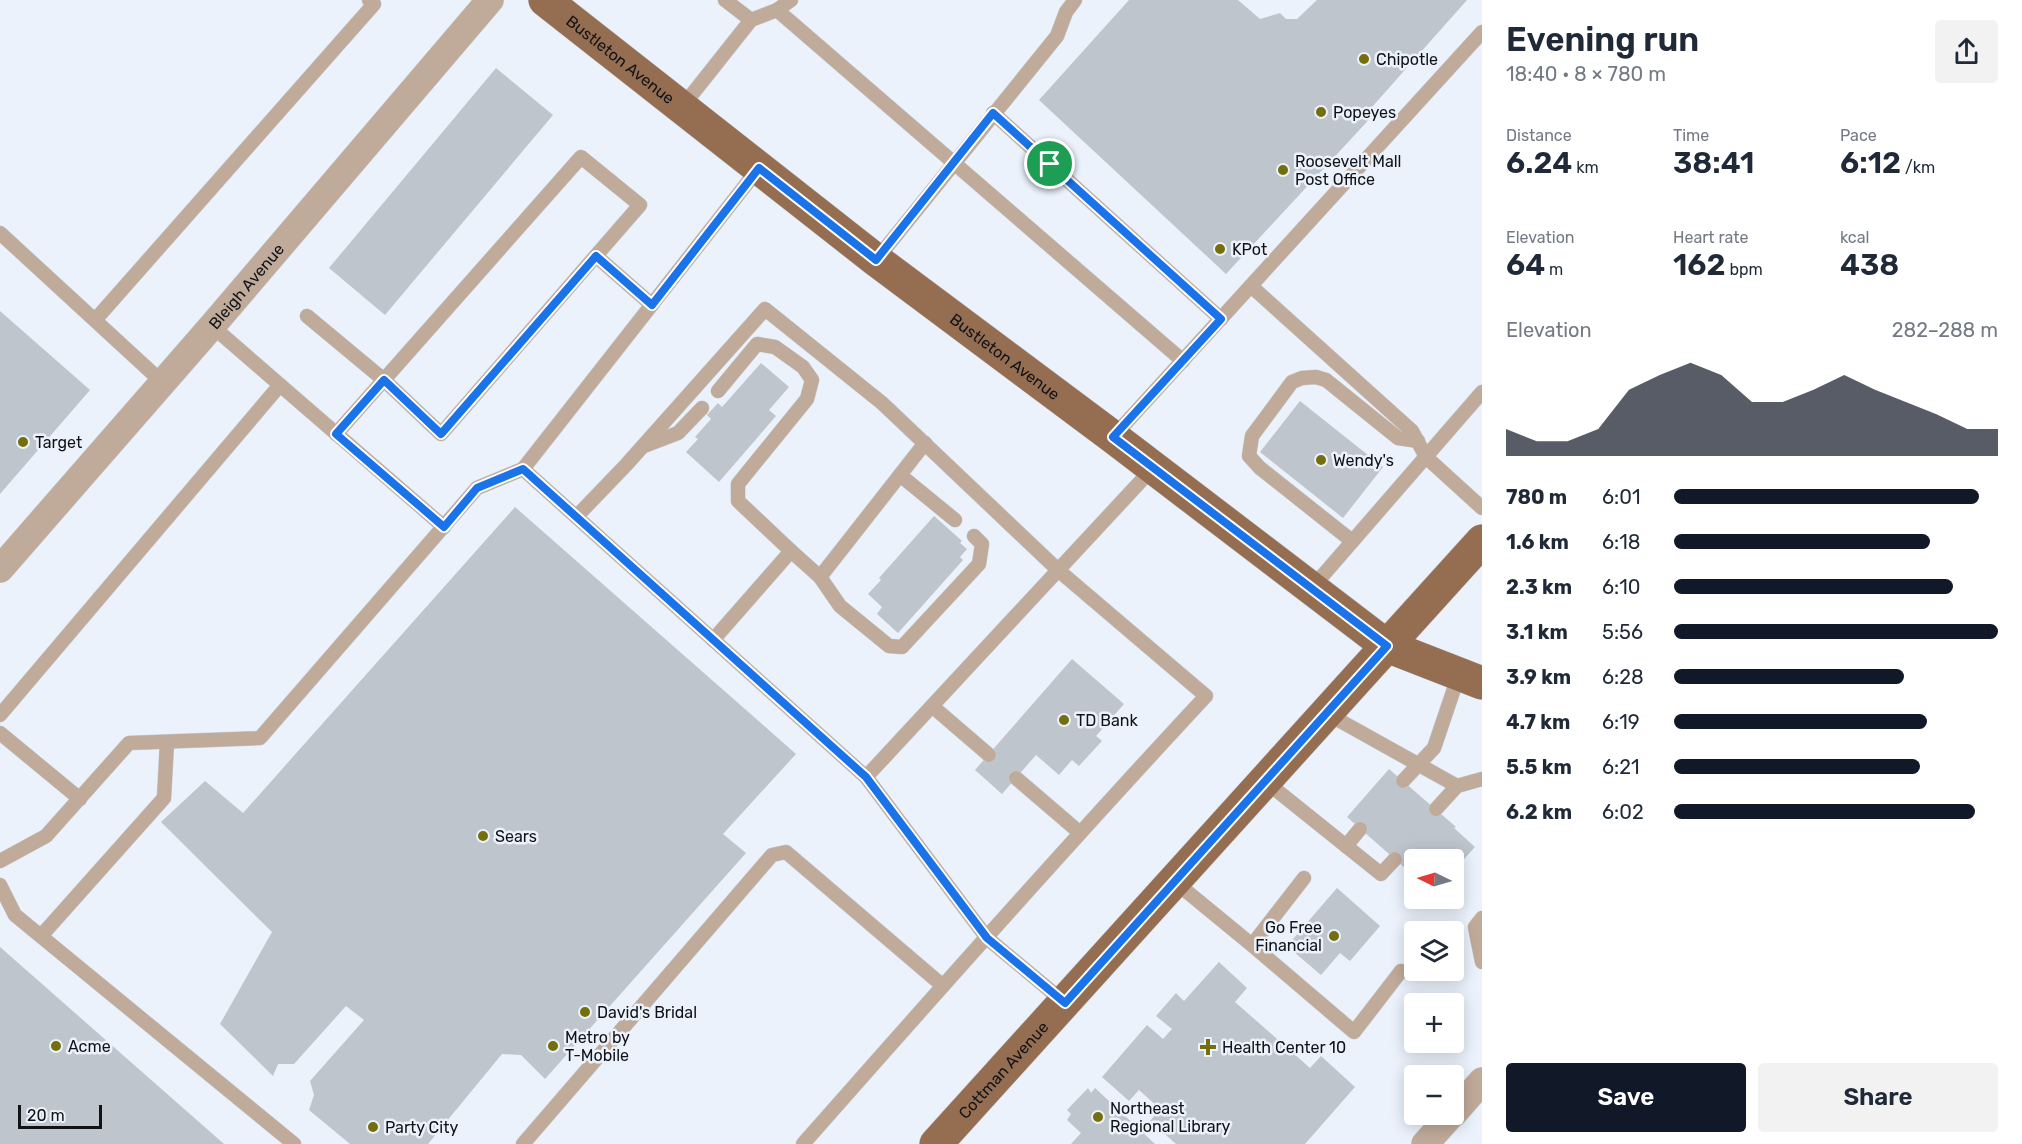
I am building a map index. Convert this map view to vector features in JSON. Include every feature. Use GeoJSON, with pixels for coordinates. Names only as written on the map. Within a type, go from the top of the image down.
{"type":"FeatureCollection","features":[{"type":"Feature","properties":{"kind":"main road","name":"Bustleton Avenue"},"geometry":{"type":"LineString","coordinates":[[545,0],[876,260],[1387,646],[1471,679]]}},
{"type":"Feature","properties":{"kind":"main road","name":"Cottman Avenue"},"geometry":{"type":"LineString","coordinates":[[936,1144],[1482,541]]}},
{"type":"Feature","properties":{"kind":"street","name":"Bleigh Avenue"},"geometry":{"type":"LineString","coordinates":[[0,569],[212,326],[490,0]]}},
{"type":"Feature","properties":{"kind":"street"},"geometry":{"type":"LineString","coordinates":[[1464,1103],[1480,1087]]}},
{"type":"Feature","properties":{"kind":"street"},"geometry":{"type":"LineString","coordinates":[[1425,1144],[1443,1125]]}},
{"type":"Feature","properties":{"kind":"lane"},"geometry":{"type":"LineString","coordinates":[[96,320],[374,4],[369,0]]}},
{"type":"Feature","properties":{"kind":"lane"},"geometry":{"type":"LineString","coordinates":[[725,0],[751,20]]}},
{"type":"Feature","properties":{"kind":"lane"},"geometry":{"type":"LineString","coordinates":[[681,108],[751,20],[777,10],[791,0]]}},
{"type":"Feature","properties":{"kind":"lane"},"geometry":{"type":"LineString","coordinates":[[876,260],[1057,36],[1066,12],[1075,0]]}},
{"type":"Feature","properties":{"kind":"lane"},"geometry":{"type":"LineString","coordinates":[[777,10],[1183,361]]}},
{"type":"Feature","properties":{"kind":"lane"},"geometry":{"type":"LineString","coordinates":[[1113,437],[1482,32]]}},
{"type":"Feature","properties":{"kind":"lane"},"geometry":{"type":"LineString","coordinates":[[993,113],[1221,319]]}},
{"type":"Feature","properties":{"kind":"lane"},"geometry":{"type":"LineString","coordinates":[[306,316],[384,380],[441,434],[640,206],[581,158],[384,380],[336,434]]}},
{"type":"Feature","properties":{"kind":"lane"},"geometry":{"type":"LineString","coordinates":[[0,861],[46,836],[129,743],[260,738],[477,488],[523,469],[759,168]]}},
{"type":"Feature","properties":{"kind":"lane"},"geometry":{"type":"LineString","coordinates":[[0,232],[162,382]]}},
{"type":"Feature","properties":{"kind":"lane"},"geometry":{"type":"LineString","coordinates":[[596,256],[652,305]]}},
{"type":"Feature","properties":{"kind":"lane"},"geometry":{"type":"LineString","coordinates":[[1251,286],[1412,431],[1426,457],[1482,508]]}},
{"type":"Feature","properties":{"kind":"lane"},"geometry":{"type":"LineString","coordinates":[[577,516],[765,309],[873,395],[1058,570],[1206,696],[1079,832],[802,1144]]}},
{"type":"Feature","properties":{"kind":"lane"},"geometry":{"type":"LineString","coordinates":[[212,326],[444,527]]}},
{"type":"Feature","properties":{"kind":"lane"},"geometry":{"type":"LineString","coordinates":[[718,391],[757,344],[775,346],[803,367],[812,380],[807,399],[738,484],[738,501],[820,577],[840,606],[889,646],[902,647],[979,564],[982,544],[974,536]]}},
{"type":"Feature","properties":{"kind":"lane"},"geometry":{"type":"LineString","coordinates":[[1352,541],[1260,468],[1249,456],[1252,436],[1292,382],[1302,378],[1316,377],[1326,380],[1398,438],[1418,441]]}},
{"type":"Feature","properties":{"kind":"lane"},"geometry":{"type":"LineString","coordinates":[[0,715],[280,385]]}},
{"type":"Feature","properties":{"kind":"lane"},"geometry":{"type":"LineString","coordinates":[[1311,589],[1482,392]]}},
{"type":"Feature","properties":{"kind":"lane"},"geometry":{"type":"LineString","coordinates":[[642,447],[678,433],[702,408]]}},
{"type":"Feature","properties":{"kind":"lane"},"geometry":{"type":"LineString","coordinates":[[820,577],[926,443]]}},
{"type":"Feature","properties":{"kind":"lane"},"geometry":{"type":"LineString","coordinates":[[866,777],[1153,468]]}},
{"type":"Feature","properties":{"kind":"lane"},"geometry":{"type":"LineString","coordinates":[[523,469],[866,777],[987,938],[1065,1003]]}},
{"type":"Feature","properties":{"kind":"lane"},"geometry":{"type":"LineString","coordinates":[[900,476],[955,520]]}},
{"type":"Feature","properties":{"kind":"lane"},"geometry":{"type":"LineString","coordinates":[[713,640],[791,551]]}},
{"type":"Feature","properties":{"kind":"lane"},"geometry":{"type":"LineString","coordinates":[[1403,781],[1434,748],[1471,679]]}},
{"type":"Feature","properties":{"kind":"lane"},"geometry":{"type":"LineString","coordinates":[[932,706],[989,755]]}},
{"type":"Feature","properties":{"kind":"lane"},"geometry":{"type":"LineString","coordinates":[[1326,713],[1457,786]]}},
{"type":"Feature","properties":{"kind":"lane"},"geometry":{"type":"LineString","coordinates":[[0,733],[80,799]]}},
{"type":"Feature","properties":{"kind":"lane"},"geometry":{"type":"LineString","coordinates":[[40,936],[164,798],[167,742]]}},
{"type":"Feature","properties":{"kind":"lane"},"geometry":{"type":"LineString","coordinates":[[1016,778],[1079,832]]}},
{"type":"Feature","properties":{"kind":"lane"},"geometry":{"type":"LineString","coordinates":[[1436,809],[1457,786],[1482,779]]}},
{"type":"Feature","properties":{"kind":"lane"},"geometry":{"type":"LineString","coordinates":[[1265,781],[1382,874],[1395,859]]}},
{"type":"Feature","properties":{"kind":"lane"},"geometry":{"type":"LineString","coordinates":[[1346,846],[1360,829]]}},
{"type":"Feature","properties":{"kind":"lane"},"geometry":{"type":"LineString","coordinates":[[523,1144],[772,855],[786,852],[943,986]]}},
{"type":"Feature","properties":{"kind":"lane"},"geometry":{"type":"LineString","coordinates":[[1252,945],[1304,878]]}},
{"type":"Feature","properties":{"kind":"lane"},"geometry":{"type":"LineString","coordinates":[[1174,881],[1354,1032],[1401,971]]}},
{"type":"Feature","properties":{"kind":"lane"},"geometry":{"type":"LineString","coordinates":[[0,885],[15,915],[294,1144]]}},
{"type":"Feature","properties":{"kind":"lane"},"geometry":{"type":"LineString","coordinates":[[1482,918],[1475,927],[1482,962]]}},
{"type":"Feature","properties":{"kind":"building"},"geometry":{"type":"Polygon","coordinates":[[[1129,0],[1238,0],[1260,19],[1280,13],[1286,19],[1297,19],[1317,0],[1467,0],[1372,107],[1376,112],[1226,274],[1039,100],[1129,0]]]}},
{"type":"Feature","properties":{"kind":"building"},"geometry":{"type":"Polygon","coordinates":[[[496,68],[553,115],[385,315],[329,268],[496,68]]]}},
{"type":"Feature","properties":{"kind":"building","name":"Target"},"geometry":{"type":"Polygon","coordinates":[[[0,311],[90,390],[0,494],[0,311]]]}},
{"type":"Feature","properties":{"kind":"building"},"geometry":{"type":"Polygon","coordinates":[[[761,363],[789,387],[769,410],[776,416],[719,482],[686,452],[698,439],[695,437],[711,419],[707,415],[718,403],[722,407],[761,363]]]}},
{"type":"Feature","properties":{"kind":"building","name":"Wendy's"},"geometry":{"type":"Polygon","coordinates":[[[1300,401],[1383,467],[1343,518],[1260,452],[1300,401]]]}},
{"type":"Feature","properties":{"kind":"building"},"geometry":{"type":"Polygon","coordinates":[[[515,507],[796,754],[723,834],[746,853],[545,1079],[521,1055],[502,1054],[428,1144],[350,1144],[309,1110],[314,1095],[310,1081],[364,1020],[346,1006],[294,1064],[278,1064],[273,1076],[220,1024],[272,932],[161,822],[205,781],[243,813],[515,507]]]}},
{"type":"Feature","properties":{"kind":"building"},"geometry":{"type":"Polygon","coordinates":[[[934,516],[962,541],[960,543],[967,549],[960,557],[963,560],[898,633],[877,614],[882,607],[868,594],[881,580],[879,578],[934,516]]]}},
{"type":"Feature","properties":{"kind":"building","name":"TD Bank"},"geometry":{"type":"Polygon","coordinates":[[[1072,659],[1124,704],[1096,736],[1102,741],[1079,766],[1072,760],[1059,775],[1036,755],[1002,794],[975,770],[1072,659]]]}},
{"type":"Feature","properties":{"kind":"building"},"geometry":{"type":"Polygon","coordinates":[[[1389,769],[1456,827],[1454,828],[1475,847],[1464,859],[1464,849],[1404,849],[1404,867],[1347,817],[1389,769]]]}},
{"type":"Feature","properties":{"kind":"building","name":"Go Free Financial"},"geometry":{"type":"Polygon","coordinates":[[[1337,888],[1380,926],[1350,961],[1340,953],[1321,975],[1287,946],[1337,888]]]}},
{"type":"Feature","properties":{"kind":"building","name":"Acme"},"geometry":{"type":"Polygon","coordinates":[[[0,947],[224,1144],[0,1144],[0,947]]]}},
{"type":"Feature","properties":{"kind":"building","name":"Health Center 10"},"geometry":{"type":"Polygon","coordinates":[[[1219,962],[1247,988],[1235,1002],[1310,1068],[1321,1056],[1355,1087],[1305,1144],[1176,1144],[1150,1121],[1160,1109],[1139,1090],[1129,1101],[1102,1077],[1147,1025],[1163,1039],[1172,1029],[1156,1016],[1176,993],[1184,1001],[1219,962]]]}},
{"type":"Feature","properties":{"kind":"building","name":"Northeast Regional Library"},"geometry":{"type":"Polygon","coordinates":[[[1088,1088],[1091,1093],[1095,1088],[1155,1144],[1071,1144],[1081,1133],[1067,1120],[1071,1114],[1067,1110],[1088,1088]]]}},
{"type":"Feature","properties":{"kind":"place","name":"Chipotle"},"geometry":{"type":"Point","coordinates":[1364,59]}},
{"type":"Feature","properties":{"kind":"place","name":"Popeyes"},"geometry":{"type":"Point","coordinates":[1321,112]}},
{"type":"Feature","properties":{"kind":"place","name":"Roosevelt Mall Post Office"},"geometry":{"type":"Point","coordinates":[1283,170]}},
{"type":"Feature","properties":{"kind":"place","name":"KPot"},"geometry":{"type":"Point","coordinates":[1220,249]}},
{"type":"Feature","properties":{"kind":"place","name":"Target"},"geometry":{"type":"Point","coordinates":[23,442]}},
{"type":"Feature","properties":{"kind":"place","name":"Wendy's"},"geometry":{"type":"Point","coordinates":[1321,460]}},
{"type":"Feature","properties":{"kind":"place","name":"TD Bank"},"geometry":{"type":"Point","coordinates":[1064,720]}},
{"type":"Feature","properties":{"kind":"place","name":"Sears"},"geometry":{"type":"Point","coordinates":[483,836]}},
{"type":"Feature","properties":{"kind":"place","name":"Go Free Financial"},"geometry":{"type":"Point","coordinates":[1334,936]}},
{"type":"Feature","properties":{"kind":"place","name":"David's Bridal"},"geometry":{"type":"Point","coordinates":[585,1012]}},
{"type":"Feature","properties":{"kind":"place","name":"Acme"},"geometry":{"type":"Point","coordinates":[56,1046]}},
{"type":"Feature","properties":{"kind":"place","name":"Metro by T-Mobile"},"geometry":{"type":"Point","coordinates":[553,1046]}},
{"type":"Feature","properties":{"kind":"place","name":"Health Center 10"},"geometry":{"type":"Point","coordinates":[1208,1047]}},
{"type":"Feature","properties":{"kind":"place","name":"Northeast Regional Library"},"geometry":{"type":"Point","coordinates":[1098,1117]}},
{"type":"Feature","properties":{"kind":"place","name":"Party City"},"geometry":{"type":"Point","coordinates":[373,1127]}},
{"type":"Feature","properties":{"kind":"route"},"geometry":{"type":"LineString","coordinates":[[993,113],[1050,164],[1221,319],[1113,437],[1387,646],[1065,1003],[987,938],[866,777],[523,469],[477,488],[444,527],[336,434],[384,380],[441,434],[596,256],[652,305],[759,168],[876,260],[993,113]]}}]}
